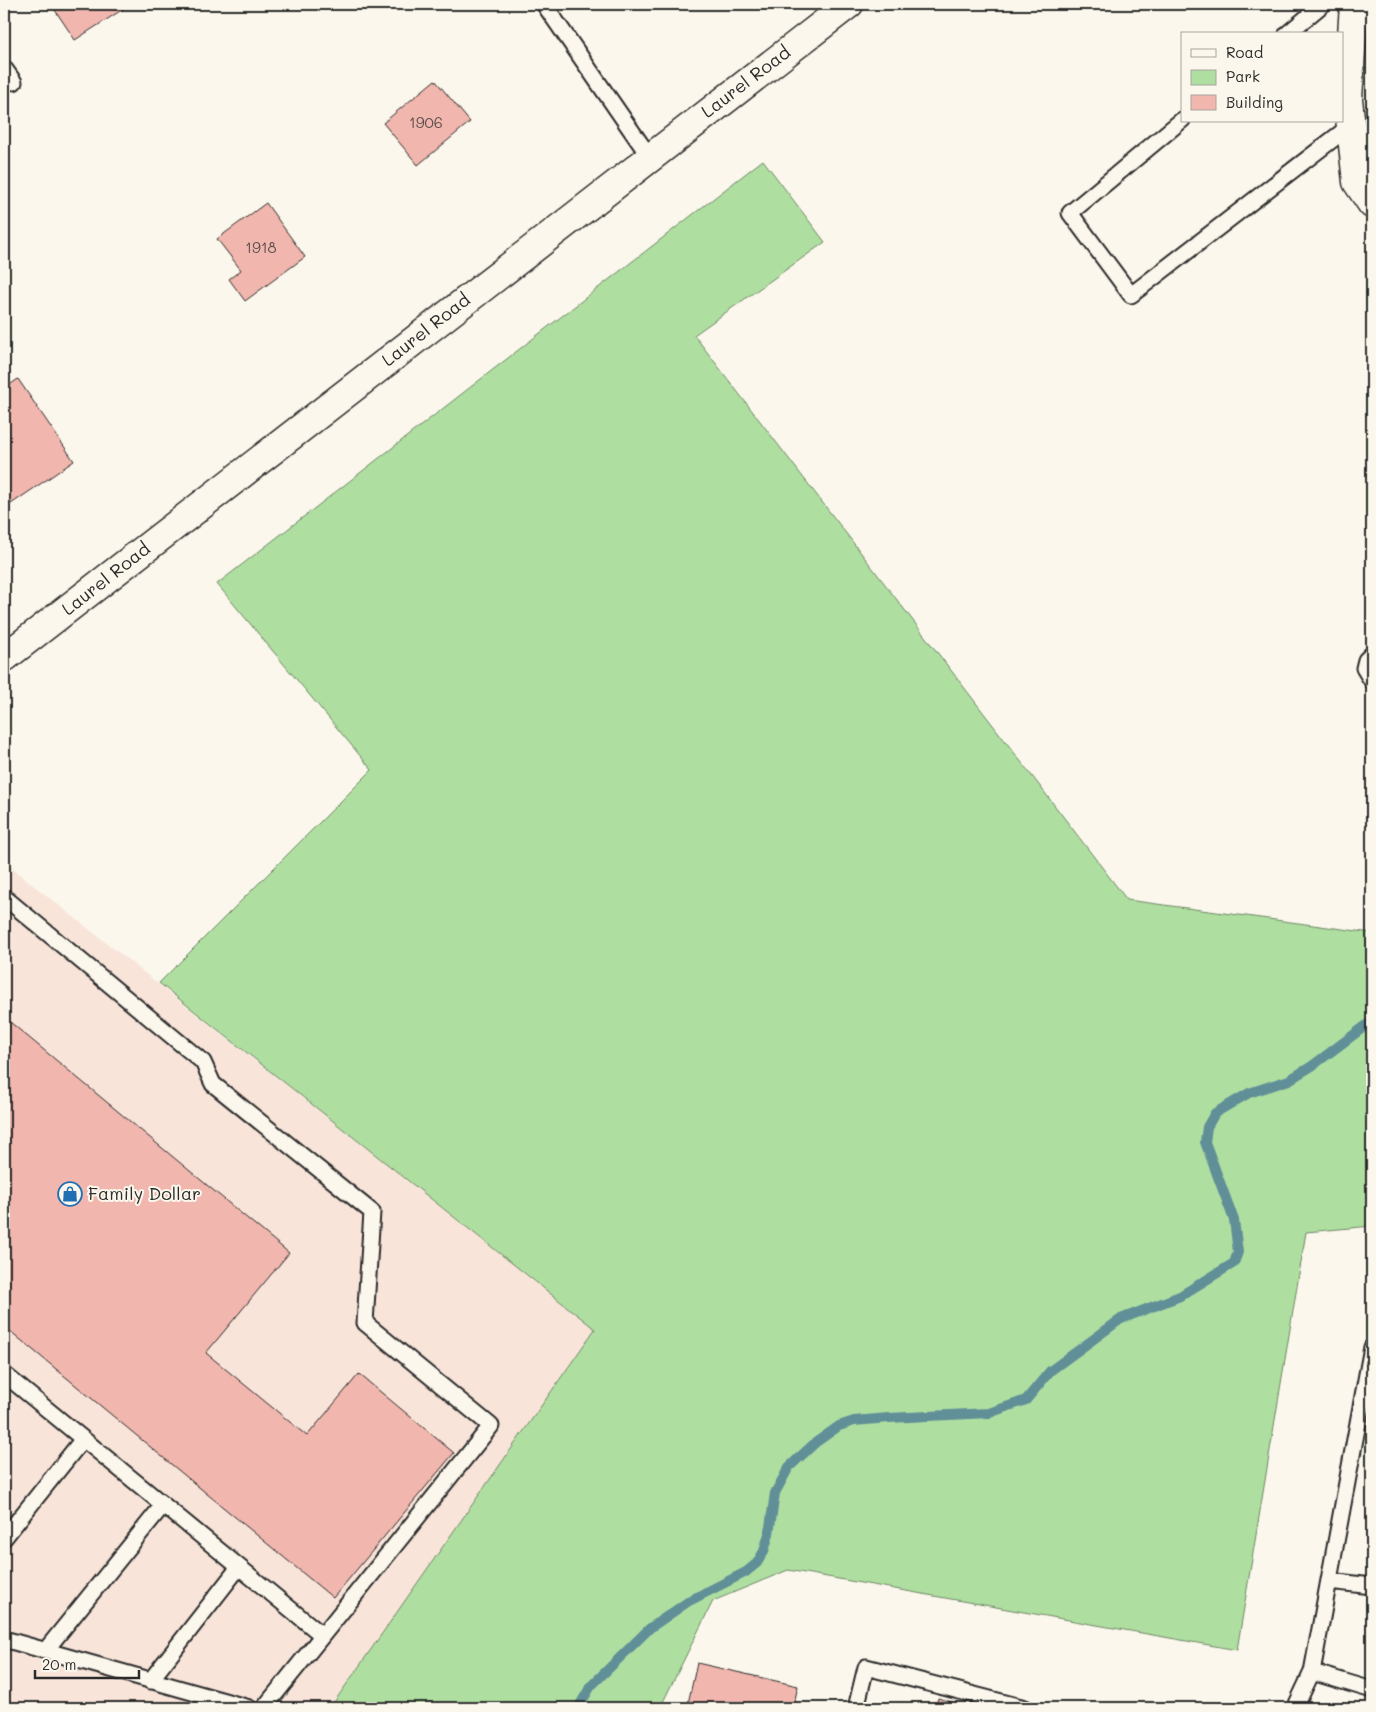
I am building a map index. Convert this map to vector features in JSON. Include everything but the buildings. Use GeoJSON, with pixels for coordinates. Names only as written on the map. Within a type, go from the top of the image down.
{"type":"FeatureCollection","features":[{"type":"Feature","properties":{"kind":"main road","name":"Laurel Road"},"geometry":{"type":"LineString","coordinates":[[7,649],[849,4]]}},
{"type":"Feature","properties":{"kind":"main road"},"geometry":{"type":"LineString","coordinates":[[1354,4],[1348,99],[1350,126],[1357,182],[1372,204]]}},
{"type":"Feature","properties":{"kind":"lane"},"geometry":{"type":"LineString","coordinates":[[544,4],[649,156]]}},
{"type":"Feature","properties":{"kind":"lane"},"geometry":{"type":"LineString","coordinates":[[1289,32],[1323,4]]}},
{"type":"Feature","properties":{"kind":"lane"},"geometry":{"type":"LineString","coordinates":[[4,68],[14,82]]}},
{"type":"Feature","properties":{"kind":"lane"},"geometry":{"type":"LineString","coordinates":[[1181,121],[1070,213],[1131,295],[1350,126]]}},
{"type":"Feature","properties":{"kind":"lane"},"geometry":{"type":"LineString","coordinates":[[1372,654],[1366,660],[1364,668],[1372,681]]}},
{"type":"Feature","properties":{"kind":"lane"},"geometry":{"type":"LineString","coordinates":[[4,897],[203,1062],[213,1084],[372,1212],[365,1323],[491,1426],[264,1708]]}},
{"type":"Feature","properties":{"kind":"lane"},"geometry":{"type":"LineString","coordinates":[[1295,1708],[1312,1672],[1372,1347]]}},
{"type":"Feature","properties":{"kind":"lane"},"geometry":{"type":"LineString","coordinates":[[4,1374],[322,1635]]}},
{"type":"Feature","properties":{"kind":"lane"},"geometry":{"type":"LineString","coordinates":[[4,1538],[83,1439]]}},
{"type":"Feature","properties":{"kind":"lane"},"geometry":{"type":"LineString","coordinates":[[44,1651],[163,1505]]}},
{"type":"Feature","properties":{"kind":"lane"},"geometry":{"type":"LineString","coordinates":[[150,1681],[239,1567]]}},
{"type":"Feature","properties":{"kind":"lane"},"geometry":{"type":"LineString","coordinates":[[1329,1581],[1372,1586]]}},
{"type":"Feature","properties":{"kind":"lane"},"geometry":{"type":"LineString","coordinates":[[4,1639],[249,1708]]}},
{"type":"Feature","properties":{"kind":"lane"},"geometry":{"type":"LineString","coordinates":[[856,1708],[866,1667],[1025,1708]]}},
{"type":"Feature","properties":{"kind":"lane"},"geometry":{"type":"LineString","coordinates":[[1312,1672],[1372,1690]]}},
{"type":"Feature","properties":{"kind":"shaded area"},"geometry":{"type":"Polygon","coordinates":[[[4,862],[595,1329],[330,1708],[4,1708],[4,862]]]}},
{"type":"Feature","properties":{"kind":"green space"},"geometry":{"type":"Polygon","coordinates":[[[763,160],[825,242],[694,335],[1127,900],[1372,933],[1372,1226],[1306,1232],[1237,1650],[788,1570],[713,1601],[660,1708],[330,1708],[595,1329],[159,983],[372,770],[217,584],[763,160]]]}},
{"type":"Feature","properties":{"kind":"waterway"},"geometry":{"type":"LineString","coordinates":[[578,1708],[591,1686],[650,1628],[689,1601],[746,1572],[757,1563],[764,1551],[769,1534],[775,1493],[789,1467],[815,1443],[839,1426],[854,1421],[989,1413],[1026,1400],[1050,1371],[1121,1319],[1180,1296],[1234,1263],[1238,1252],[1234,1220],[1205,1142],[1207,1127],[1215,1113],[1249,1093],[1289,1080],[1312,1066],[1372,1021]]}},
{"type":"Feature","properties":{"kind":"place","name":"Family Dollar"},"geometry":{"type":"Point","coordinates":[70,1194]}}]}
